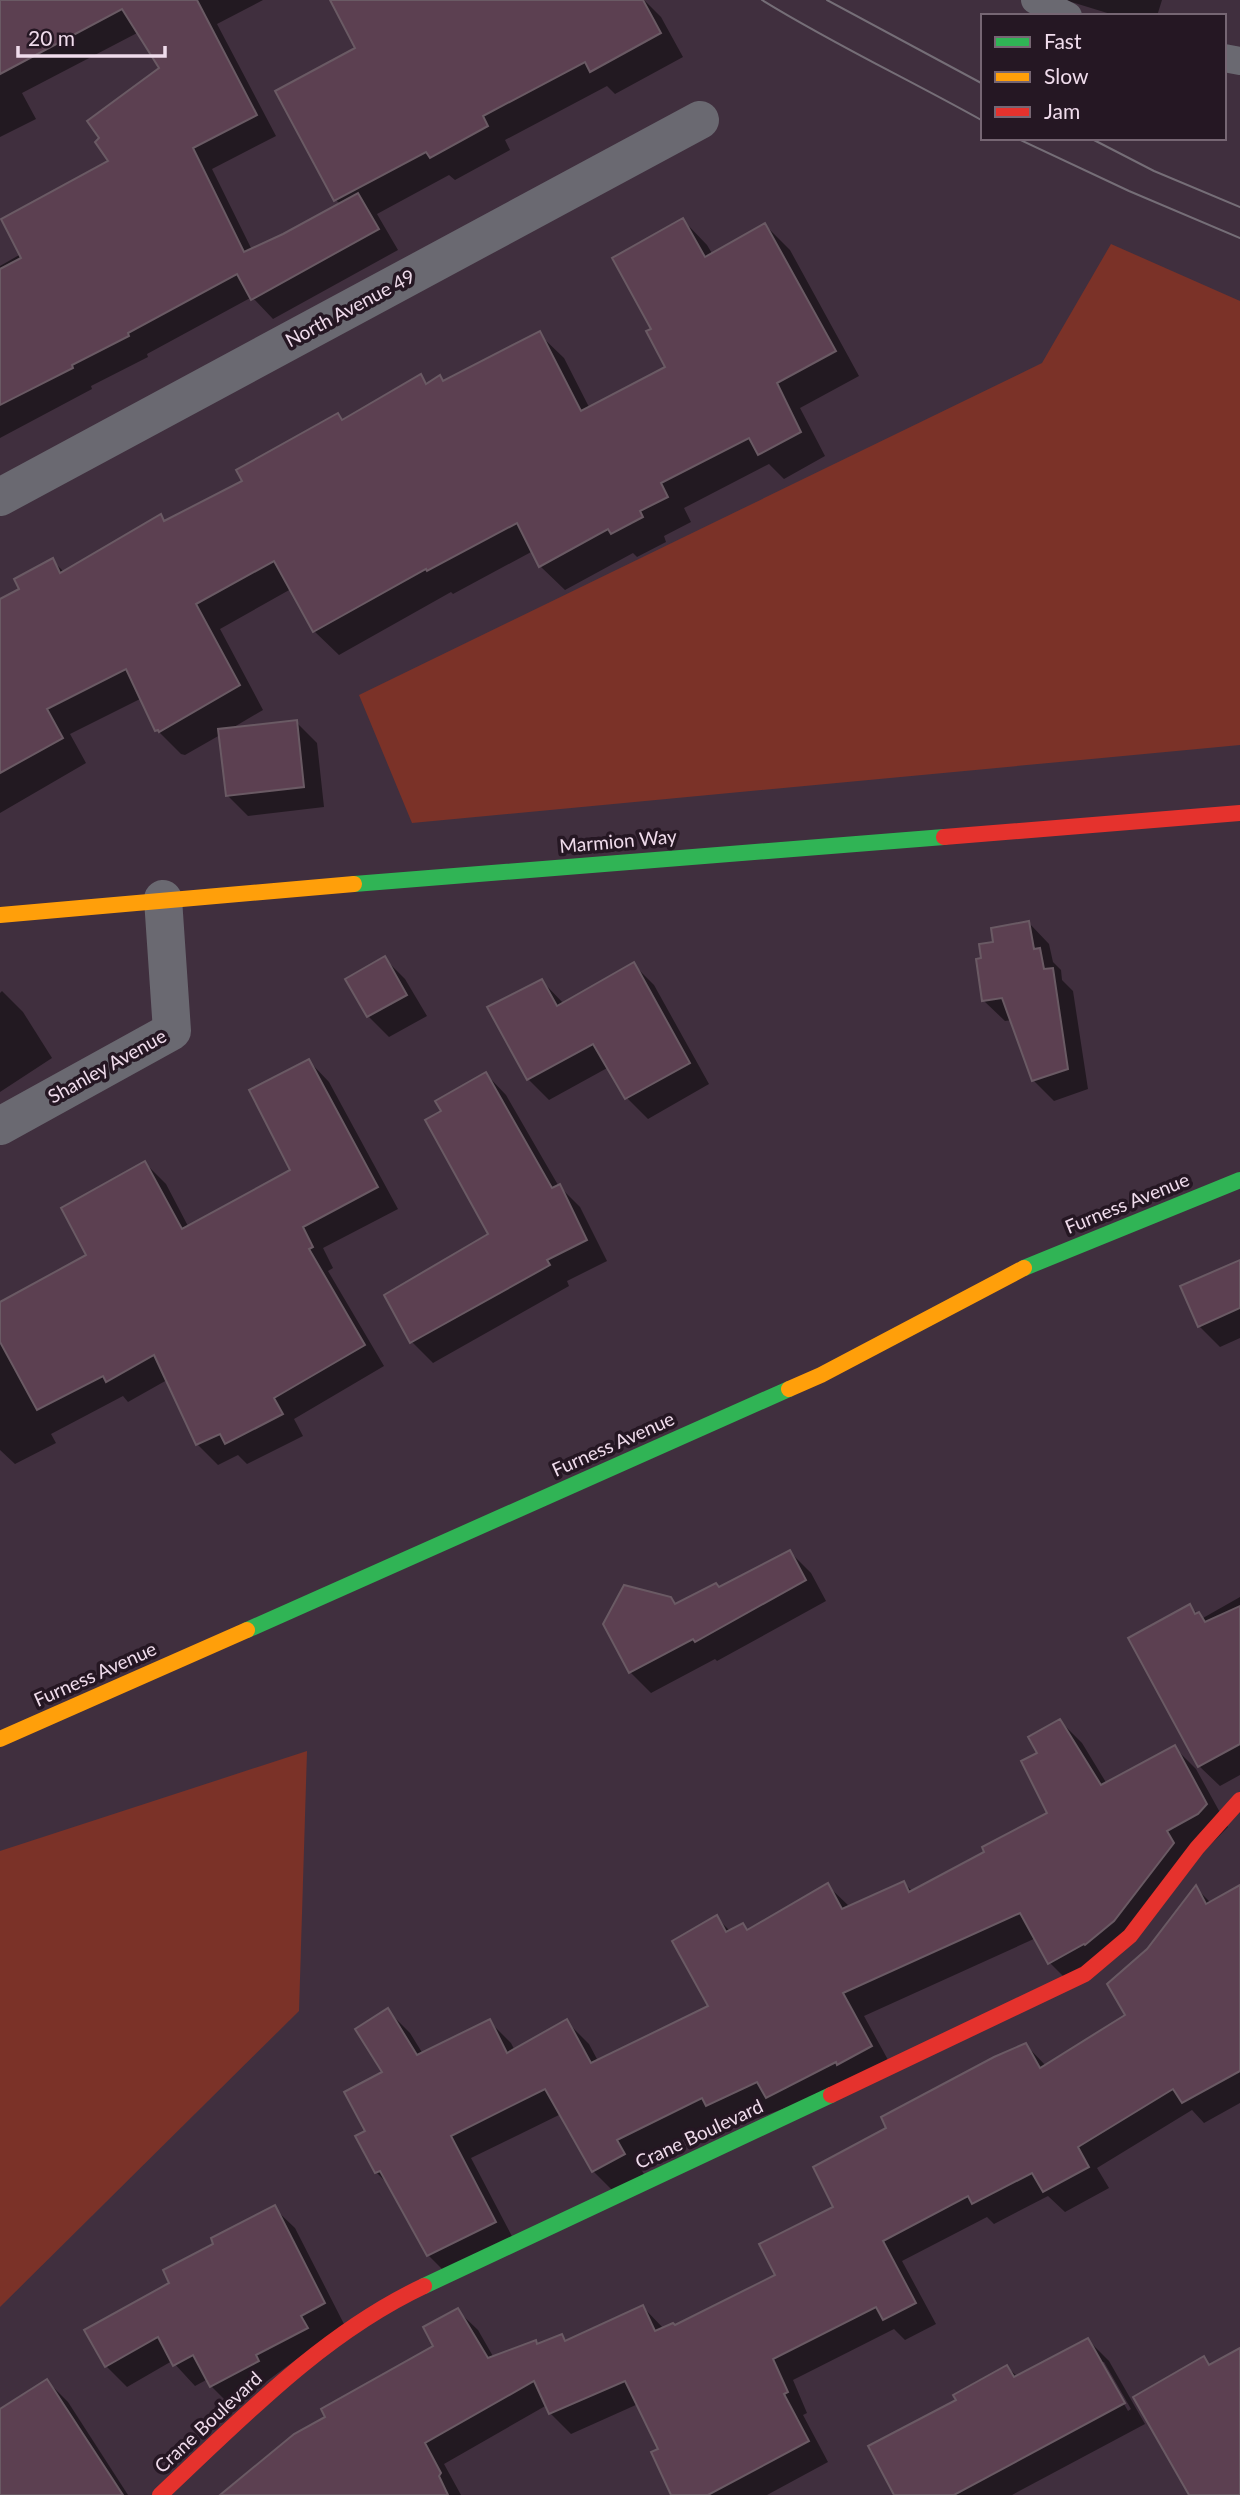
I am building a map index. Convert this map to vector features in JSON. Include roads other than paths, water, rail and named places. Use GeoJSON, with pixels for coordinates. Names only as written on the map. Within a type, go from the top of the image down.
{"type":"FeatureCollection","features":[{"type":"Feature","properties":{"kind":"street","name":"North Avenue 49"},"geometry":{"type":"LineString","coordinates":[[0,497],[700,120]]}},
{"type":"Feature","properties":{"kind":"street","name":"Marmion Way"},"geometry":{"type":"LineString","coordinates":[[0,915],[163,899],[1240,813]]}},
{"type":"Feature","properties":{"kind":"street","name":"Shanley Avenue"},"geometry":{"type":"LineString","coordinates":[[0,1126],[172,1031],[163,899]]}},
{"type":"Feature","properties":{"kind":"street","name":"Furness Avenue"},"geometry":{"type":"LineString","coordinates":[[0,1739],[821,1375],[1030,1265],[1240,1180]]}},
{"type":"Feature","properties":{"kind":"street","name":"Crane Boulevard"},"geometry":{"type":"LineString","coordinates":[[160,2495],[264,2398],[332,2342],[407,2294],[1085,1974],[1130,1936],[1197,1848],[1240,1800]]}},
{"type":"Feature","properties":{"kind":"lane"},"geometry":{"type":"LineString","coordinates":[[1035,0],[1064,14]]}},
{"type":"Feature","properties":{"kind":"tram line"},"geometry":{"type":"LineString","coordinates":[[762,0],[816,32],[981,120]]}},
{"type":"Feature","properties":{"kind":"tram line"},"geometry":{"type":"LineString","coordinates":[[827,0],[981,83]]}},
{"type":"Feature","properties":{"kind":"tram line"},"geometry":{"type":"LineString","coordinates":[[1020,140],[1129,191],[1240,238]]}},
{"type":"Feature","properties":{"kind":"tram line"},"geometry":{"type":"LineString","coordinates":[[1094,140],[1154,171],[1240,207]]}}]}
